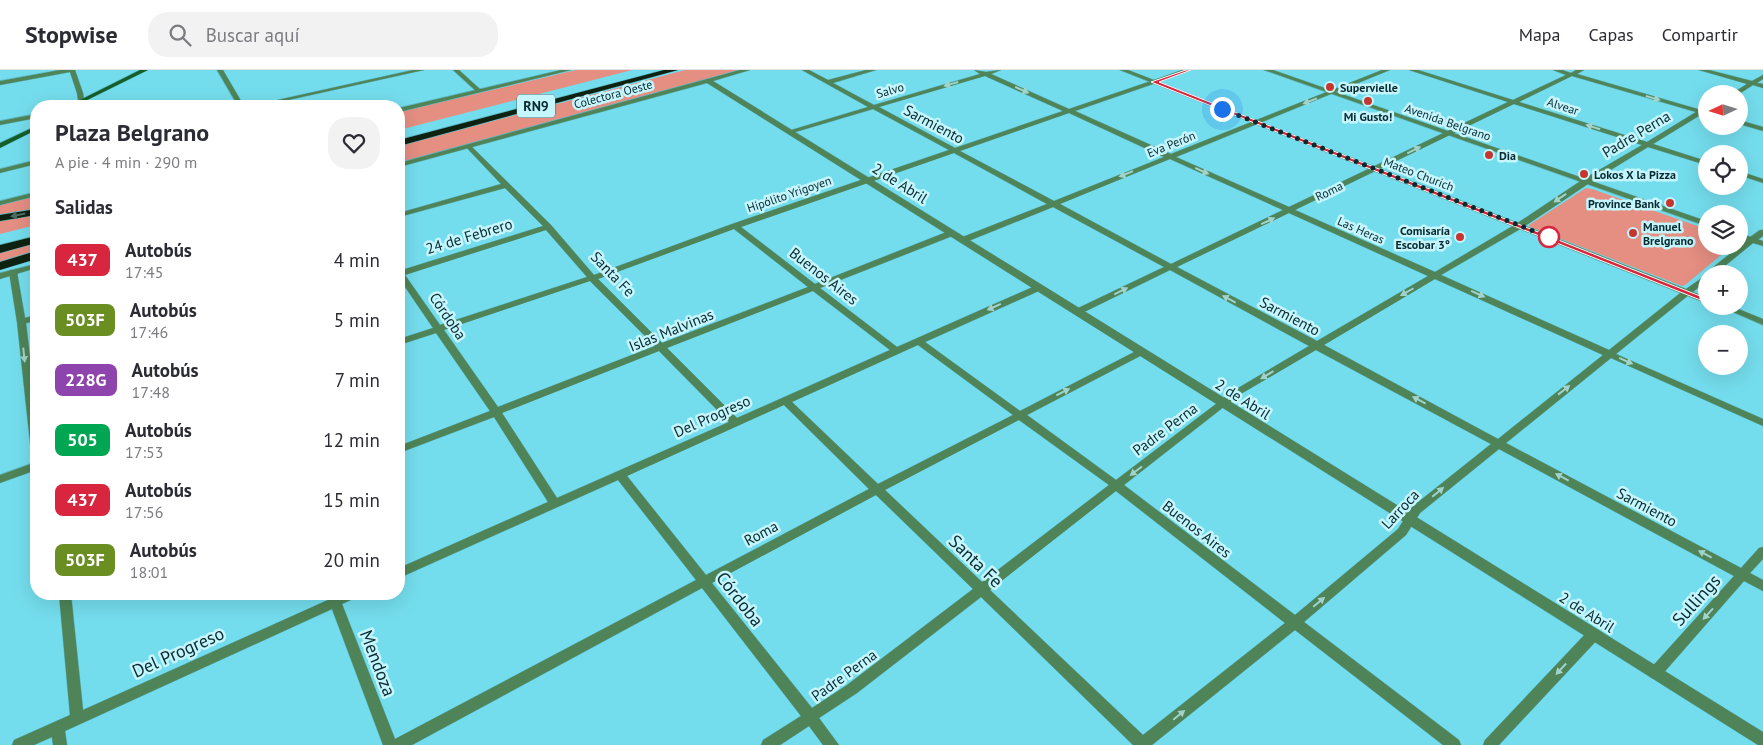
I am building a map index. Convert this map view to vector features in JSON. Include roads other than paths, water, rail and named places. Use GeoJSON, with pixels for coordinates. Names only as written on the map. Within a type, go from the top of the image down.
{"type":"FeatureCollection","features":[{"type":"Feature","properties":{"kind":"highway","name":"RN9"},"geometry":{"type":"LineString","coordinates":[[405,132],[647,70]]}},
{"type":"Feature","properties":{"kind":"highway","name":"RN9"},"geometry":{"type":"LineString","coordinates":[[405,141],[674,70]]}},
{"type":"Feature","properties":{"kind":"highway"},"geometry":{"type":"LineString","coordinates":[[0,218],[30,213]]}},
{"type":"Feature","properties":{"kind":"highway"},"geometry":{"type":"LineString","coordinates":[[0,240],[30,232]]}},
{"type":"Feature","properties":{"kind":"highway"},"geometry":{"type":"LineString","coordinates":[[0,248],[30,240]]}},
{"type":"Feature","properties":{"kind":"highway"},"geometry":{"type":"LineString","coordinates":[[0,266],[30,257]]}},
{"type":"Feature","properties":{"kind":"main road"},"geometry":{"type":"LineString","coordinates":[[90,100],[145,70]]}},
{"type":"Feature","properties":{"kind":"main road"},"geometry":{"type":"LineString","coordinates":[[92,100],[155,70]]}},
{"type":"Feature","properties":{"kind":"main road"},"geometry":{"type":"LineString","coordinates":[[0,141],[30,126]]}},
{"type":"Feature","properties":{"kind":"main road"},"geometry":{"type":"LineString","coordinates":[[0,146],[30,131]]}},
{"type":"Feature","properties":{"kind":"street"},"geometry":{"type":"LineString","coordinates":[[0,83],[71,70],[80,100]]}},
{"type":"Feature","properties":{"kind":"street"},"geometry":{"type":"LineString","coordinates":[[220,70],[238,100]]}},
{"type":"Feature","properties":{"kind":"street"},"geometry":{"type":"LineString","coordinates":[[282,100],[421,70]]}},
{"type":"Feature","properties":{"kind":"street"},"geometry":{"type":"LineString","coordinates":[[456,70],[479,91]]}},
{"type":"Feature","properties":{"kind":"street"},"geometry":{"type":"LineString","coordinates":[[405,109],[568,70]]}},
{"type":"Feature","properties":{"kind":"street","name":"Colectora Oeste"},"geometry":{"type":"LineString","coordinates":[[405,164],[747,70]]}},
{"type":"Feature","properties":{"kind":"street","name":"Sarmiento"},"geometry":{"type":"LineString","coordinates":[[805,70],[1763,586]]}},
{"type":"Feature","properties":{"kind":"street"},"geometry":{"type":"LineString","coordinates":[[828,82],[873,70]]}},
{"type":"Feature","properties":{"kind":"street","name":"Salvo"},"geometry":{"type":"LineString","coordinates":[[790,132],[981,72],[998,70]]}},
{"type":"Feature","properties":{"kind":"street","name":"Mateo Churich"},"geometry":{"type":"LineString","coordinates":[[1123,70],[1698,297]]}},
{"type":"Feature","properties":{"kind":"street","name":"Hipólito Yrigoyen"},"geometry":{"type":"LineString","coordinates":[[405,340],[592,278],[735,226],[1188,70]]}},
{"type":"Feature","properties":{"kind":"street","name":"Avenida Belgrano"},"geometry":{"type":"LineString","coordinates":[[1268,70],[1698,221]]}},
{"type":"Feature","properties":{"kind":"street","name":"Eva Perón"},"geometry":{"type":"LineString","coordinates":[[963,240],[1387,70]]}},
{"type":"Feature","properties":{"kind":"street","name":"Alvear"},"geometry":{"type":"LineString","coordinates":[[1412,70],[1698,160]]}},
{"type":"Feature","properties":{"kind":"street"},"geometry":{"type":"LineString","coordinates":[[1556,70],[1698,109]]}},
{"type":"Feature","properties":{"kind":"street","name":"Roma"},"geometry":{"type":"LineString","coordinates":[[1077,312],[1581,70]]}},
{"type":"Feature","properties":{"kind":"street"},"geometry":{"type":"LineString","coordinates":[[1702,70],[1763,86]]}},
{"type":"Feature","properties":{"kind":"street","name":"Las Heras"},"geometry":{"type":"LineString","coordinates":[[981,72],[1763,423]]}},
{"type":"Feature","properties":{"kind":"street"},"geometry":{"type":"LineString","coordinates":[[1748,85],[1763,77]]}},
{"type":"Feature","properties":{"kind":"street","name":"2 de Abril"},"geometry":{"type":"LineString","coordinates":[[708,81],[1763,740]]}},
{"type":"Feature","properties":{"kind":"street","name":"Padre Perna"},"geometry":{"type":"LineString","coordinates":[[768,745],[852,689],[1116,485],[1224,405],[1236,393],[1519,226],[1585,182],[1698,115]]}},
{"type":"Feature","properties":{"kind":"street"},"geometry":{"type":"LineString","coordinates":[[0,123],[30,117]]}},
{"type":"Feature","properties":{"kind":"street"},"geometry":{"type":"LineString","coordinates":[[1748,125],[1763,129]]}},
{"type":"Feature","properties":{"kind":"street","name":"Santa Fe"},"geometry":{"type":"LineString","coordinates":[[468,146],[548,227],[592,278],[736,423]]}},
{"type":"Feature","properties":{"kind":"street"},"geometry":{"type":"LineString","coordinates":[[0,171],[30,164]]}},
{"type":"Feature","properties":{"kind":"street"},"geometry":{"type":"LineString","coordinates":[[1748,176],[1763,181]]}},
{"type":"Feature","properties":{"kind":"street"},"geometry":{"type":"LineString","coordinates":[[405,213],[506,185]]}},
{"type":"Feature","properties":{"kind":"street"},"geometry":{"type":"LineString","coordinates":[[0,203],[30,196]]}},
{"type":"Feature","properties":{"kind":"street","name":"Buenos Aires"},"geometry":{"type":"LineString","coordinates":[[735,226],[895,350]]}},
{"type":"Feature","properties":{"kind":"street","name":"24 de Febrero"},"geometry":{"type":"LineString","coordinates":[[405,271],[548,227]]}},
{"type":"Feature","properties":{"kind":"street"},"geometry":{"type":"LineString","coordinates":[[1721,265],[1763,232]]}},
{"type":"Feature","properties":{"kind":"street","name":"Islas Malvinas"},"geometry":{"type":"LineString","coordinates":[[405,448],[952,233]]}},
{"type":"Feature","properties":{"kind":"street"},"geometry":{"type":"LineString","coordinates":[[1748,238],[1763,244]]}},
{"type":"Feature","properties":{"kind":"street"},"geometry":{"type":"LineString","coordinates":[[0,276],[30,268]]}},
{"type":"Feature","properties":{"kind":"street"},"geometry":{"type":"LineString","coordinates":[[12,272],[30,374]]}},
{"type":"Feature","properties":{"kind":"street","name":"Córdoba"},"geometry":{"type":"LineString","coordinates":[[405,282],[496,412],[555,503]]}},
{"type":"Feature","properties":{"kind":"street","name":"Larroca"},"geometry":{"type":"LineString","coordinates":[[1142,745],[1294,623],[1402,532],[1416,510],[1698,283]]}},
{"type":"Feature","properties":{"kind":"street","name":"Del Progreso"},"geometry":{"type":"LineString","coordinates":[[405,570],[895,350],[1038,288]]}},
{"type":"Feature","properties":{"kind":"street"},"geometry":{"type":"LineString","coordinates":[[1746,315],[1763,322]]}},
{"type":"Feature","properties":{"kind":"street"},"geometry":{"type":"LineString","coordinates":[[21,322],[30,320]]}},
{"type":"Feature","properties":{"kind":"street","name":"Buenos Aires"},"geometry":{"type":"LineString","coordinates":[[918,341],[1116,485],[1454,745]]}},
{"type":"Feature","properties":{"kind":"street","name":"Roma"},"geometry":{"type":"LineString","coordinates":[[398,745],[876,490],[1141,352]]}},
{"type":"Feature","properties":{"kind":"street","name":"Santa Fe"},"geometry":{"type":"LineString","coordinates":[[785,401],[1142,745]]}},
{"type":"Feature","properties":{"kind":"street"},"geometry":{"type":"LineString","coordinates":[[0,479],[30,468]]}},
{"type":"Feature","properties":{"kind":"street","name":"Córdoba"},"geometry":{"type":"LineString","coordinates":[[620,474],[832,745]]}},
{"type":"Feature","properties":{"kind":"street","name":"Sullings"},"geometry":{"type":"LineString","coordinates":[[1655,672],[1763,551]]}},
{"type":"Feature","properties":{"kind":"street"},"geometry":{"type":"LineString","coordinates":[[66,600],[77,719]]}},
{"type":"Feature","properties":{"kind":"street","name":"Del Progreso"},"geometry":{"type":"LineString","coordinates":[[19,745],[329,600]]}},
{"type":"Feature","properties":{"kind":"street","name":"Mendoza"},"geometry":{"type":"LineString","coordinates":[[334,600],[390,745]]}},
{"type":"Feature","properties":{"kind":"street"},"geometry":{"type":"LineString","coordinates":[[1490,745],[1594,634]]}},
{"type":"Feature","properties":{"kind":"street"},"geometry":{"type":"LineString","coordinates":[[58,727],[60,745]]}},
{"type":"Feature","properties":{"kind":"place","name":"Supervielle"},"geometry":{"type":"Point","coordinates":[1330,87]}},
{"type":"Feature","properties":{"kind":"place","name":"Mi Gusto!"},"geometry":{"type":"Point","coordinates":[1368,101]}},
{"type":"Feature","properties":{"kind":"place","name":"Dia"},"geometry":{"type":"Point","coordinates":[1489,155]}},
{"type":"Feature","properties":{"kind":"place","name":"Lokos X la Pizza"},"geometry":{"type":"Point","coordinates":[1584,174]}},
{"type":"Feature","properties":{"kind":"place","name":"Province Bank"},"geometry":{"type":"Point","coordinates":[1670,203]}},
{"type":"Feature","properties":{"kind":"place","name":"Manuel Brelgrano"},"geometry":{"type":"Point","coordinates":[1633,233]}},
{"type":"Feature","properties":{"kind":"place","name":"Comisaría Escobar 3°"},"geometry":{"type":"Point","coordinates":[1460,237]}}]}
